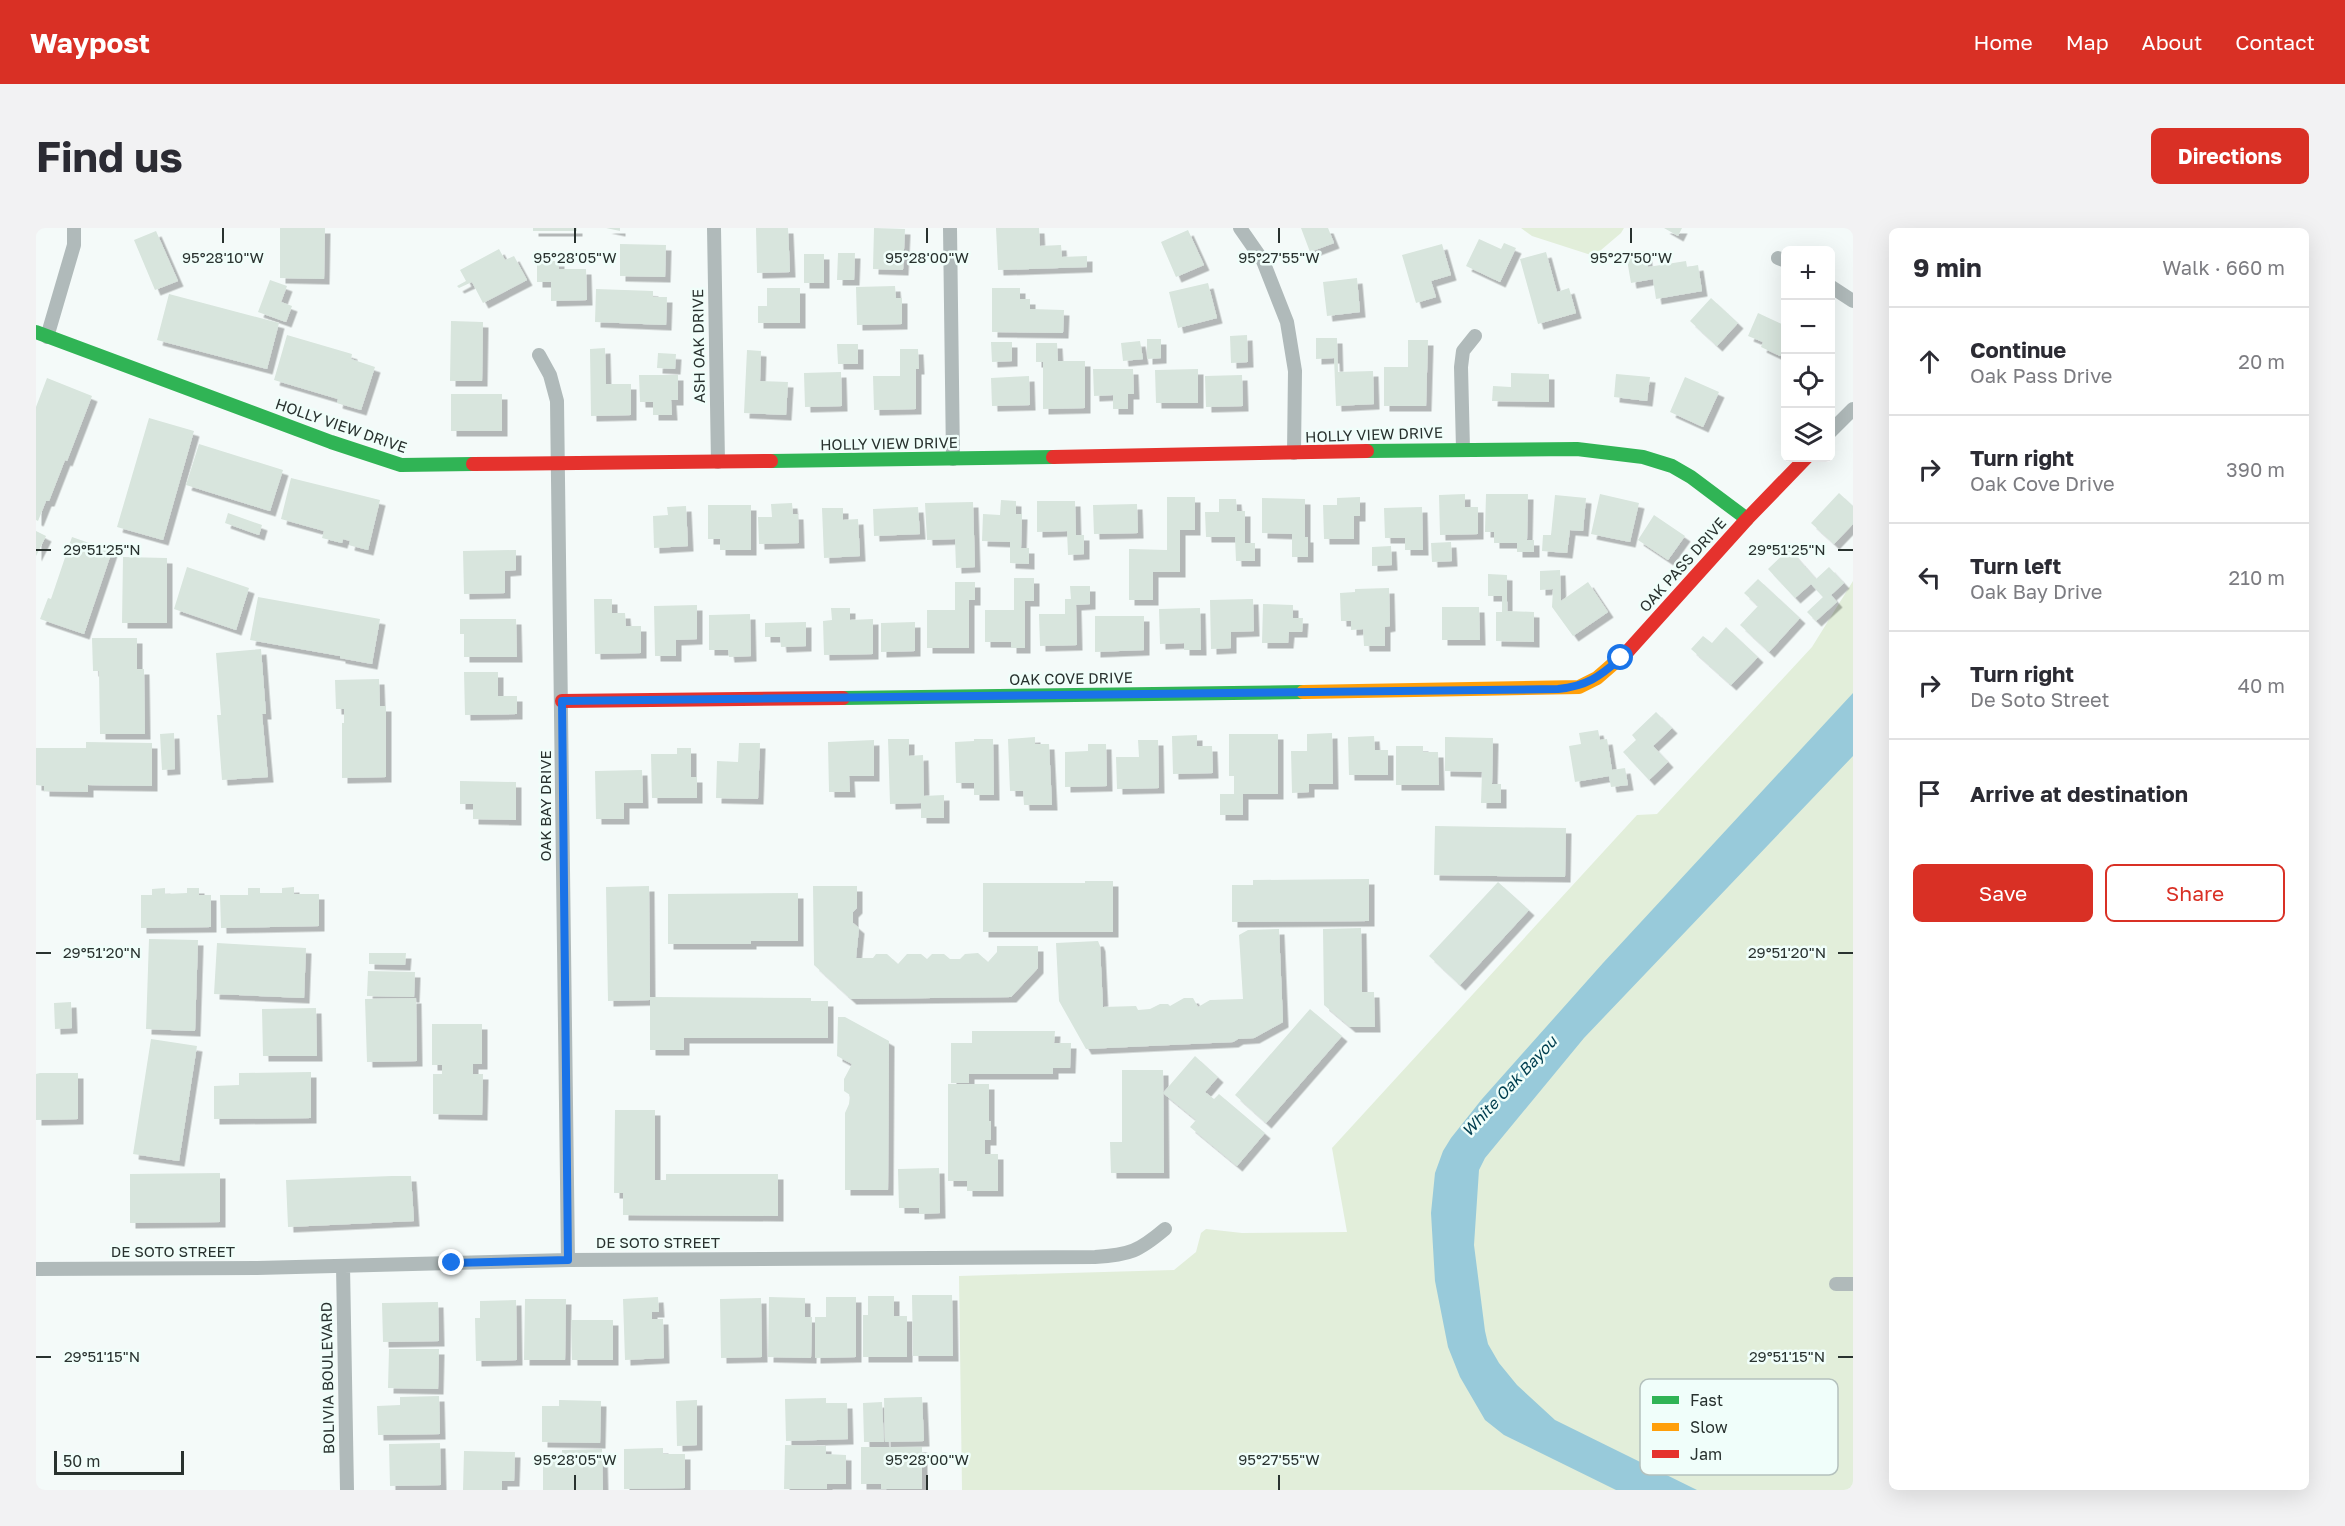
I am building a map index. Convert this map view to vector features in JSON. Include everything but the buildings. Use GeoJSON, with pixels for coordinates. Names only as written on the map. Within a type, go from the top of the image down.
{"type":"FeatureCollection","features":[{"type":"Feature","properties":{"kind":"street"},"geometry":{"type":"LineString","coordinates":[[41,335],[74,245],[74,228]]}},
{"type":"Feature","properties":{"kind":"street","name":"ASH OAK DRIVE"},"geometry":{"type":"LineString","coordinates":[[714,228],[718,462]]}},
{"type":"Feature","properties":{"kind":"street"},"geometry":{"type":"LineString","coordinates":[[950,228],[953,459]]}},
{"type":"Feature","properties":{"kind":"street"},"geometry":{"type":"LineString","coordinates":[[1240,228],[1263,261],[1287,322],[1295,371],[1294,453]]}},
{"type":"Feature","properties":{"kind":"street"},"geometry":{"type":"LineString","coordinates":[[1835,288],[1853,301]]}},
{"type":"Feature","properties":{"kind":"street","name":"HOLLY VIEW DRIVE"},"geometry":{"type":"LineString","coordinates":[[41,335],[331,442],[401,465],[1577,449],[1643,457],[1672,466],[1691,477],[1747,519]]}},
{"type":"Feature","properties":{"kind":"street"},"geometry":{"type":"LineString","coordinates":[[1463,449],[1461,367],[1463,351],[1475,336]]}},
{"type":"Feature","properties":{"kind":"street","name":"OAK BAY DRIVE"},"geometry":{"type":"LineString","coordinates":[[539,355],[550,375],[557,401],[568,1260]]}},
{"type":"Feature","properties":{"kind":"street"},"geometry":{"type":"LineString","coordinates":[[1835,427],[1853,409]]}},
{"type":"Feature","properties":{"kind":"street","name":"OAK PASS DRIVE"},"geometry":{"type":"LineString","coordinates":[[1579,687],[1597,678],[1621,658],[1747,519],[1802,462]]}},
{"type":"Feature","properties":{"kind":"street","name":"OAK COVE DRIVE"},"geometry":{"type":"LineString","coordinates":[[562,701],[1579,687]]}},
{"type":"Feature","properties":{"kind":"street","name":"DE SOTO STREET"},"geometry":{"type":"LineString","coordinates":[[36,1269],[343,1266],[568,1260],[1095,1257],[1117,1256],[1143,1247],[1165,1229]]}},
{"type":"Feature","properties":{"kind":"street","name":"BOLIVIA BOULEVARD"},"geometry":{"type":"LineString","coordinates":[[343,1266],[346,1490]]}},
{"type":"Feature","properties":{"kind":"street"},"geometry":{"type":"LineString","coordinates":[[1836,1284],[1853,1284]]}},
{"type":"Feature","properties":{"kind":"green space"},"geometry":{"type":"Polygon","coordinates":[[[1521,228],[1624,228],[1594,256],[1532,236],[1521,228]]]}},
{"type":"Feature","properties":{"kind":"green space"},"geometry":{"type":"Polygon","coordinates":[[[1853,581],[1853,1490],[962,1490],[959,1276],[1174,1270],[1196,1252],[1201,1233],[1206,1229],[1242,1233],[1347,1232],[1332,1148],[1637,815],[1657,814],[1812,647],[1853,581]]]}},
{"type":"Feature","properties":{"kind":"water","name":"White Oak Bayou"},"geometry":{"type":"Polygon","coordinates":[[[1853,693],[1853,756],[1584,1038],[1485,1158],[1479,1170],[1474,1245],[1485,1331],[1488,1344],[1499,1363],[1517,1385],[1555,1420],[1640,1462],[1640,1475],[1667,1475],[1697,1490],[1616,1490],[1504,1435],[1485,1420],[1460,1377],[1448,1347],[1435,1281],[1431,1213],[1435,1173],[1443,1151],[1482,1099],[1603,963],[1853,693]]]}},
{"type":"Feature","properties":{"kind":"traffic: fast"},"geometry":{"type":"LineString","coordinates":[[36,332],[331,442],[401,465],[473,464]]}},
{"type":"Feature","properties":{"kind":"traffic: fast"},"geometry":{"type":"LineString","coordinates":[[1367,451],[1577,449],[1643,457],[1672,466],[1691,477],[1747,519]]}},
{"type":"Feature","properties":{"kind":"traffic: fast"},"geometry":{"type":"LineString","coordinates":[[771,461],[1053,457]]}},
{"type":"Feature","properties":{"kind":"traffic: fast"},"geometry":{"type":"LineString","coordinates":[[843,698],[1303,692]]}},
{"type":"Feature","properties":{"kind":"traffic: slow"},"geometry":{"type":"LineString","coordinates":[[1303,692],[1579,687],[1597,678],[1628,651]]}},
{"type":"Feature","properties":{"kind":"traffic: jam"},"geometry":{"type":"LineString","coordinates":[[1053,457],[1367,451]]}},
{"type":"Feature","properties":{"kind":"traffic: jam"},"geometry":{"type":"LineString","coordinates":[[473,464],[771,461]]}},
{"type":"Feature","properties":{"kind":"traffic: jam"},"geometry":{"type":"LineString","coordinates":[[1628,651],[1747,519],[1802,462]]}},
{"type":"Feature","properties":{"kind":"traffic: jam"},"geometry":{"type":"LineString","coordinates":[[562,701],[843,698]]}},
{"type":"Feature","properties":{"kind":"route"},"geometry":{"type":"LineString","coordinates":[[452,1263],[568,1260],[562,701],[1558,689],[1579,687],[1597,678],[1621,658]]}}]}
